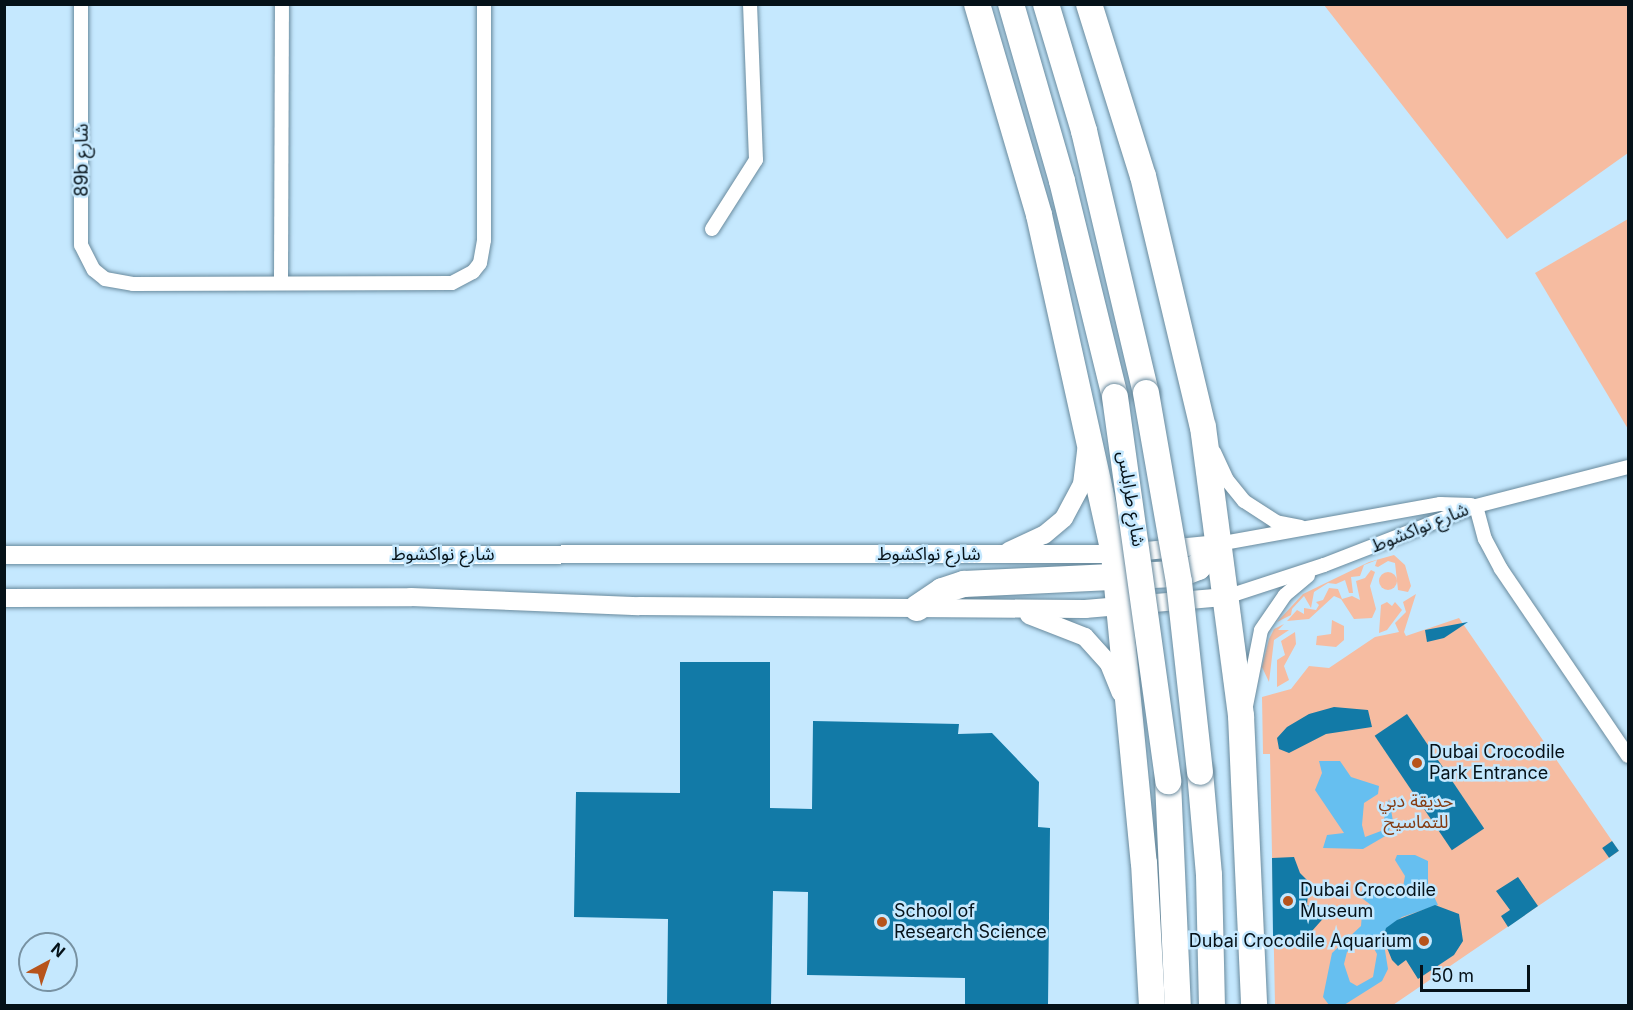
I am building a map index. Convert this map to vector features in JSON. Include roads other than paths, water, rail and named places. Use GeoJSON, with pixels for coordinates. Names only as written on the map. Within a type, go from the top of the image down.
{"type":"FeatureCollection","features":[{"type":"Feature","properties":{"kind":"highway"},"geometry":{"type":"LineString","coordinates":[[977,4],[1039,215],[1089,428],[1115,566],[1132,737],[1152,1005]]}},
{"type":"Feature","properties":{"kind":"highway","name":"شارع طرابلس"},"geometry":{"type":"LineString","coordinates":[[1011,4],[1062,181],[1115,398],[1168,782],[1178,1005]]}},
{"type":"Feature","properties":{"kind":"highway","name":"شارع طرابلس"},"geometry":{"type":"LineString","coordinates":[[1046,4],[1084,131],[1146,393],[1179,582],[1209,875],[1212,1005]]}},
{"type":"Feature","properties":{"kind":"highway"},"geometry":{"type":"LineString","coordinates":[[1089,4],[1143,176],[1203,427],[1241,716],[1254,1005]]}},
{"type":"Feature","properties":{"kind":"highway"},"geometry":{"type":"LineString","coordinates":[[917,608],[942,591],[964,584],[1115,566],[1189,572],[1206,560],[1218,544]]}},
{"type":"Feature","properties":{"kind":"street","name":"89b شارع"},"geometry":{"type":"LineString","coordinates":[[81,4],[81,245],[86,259],[99,275],[119,284],[452,283],[463,279],[480,263],[484,240],[484,4]]}},
{"type":"Feature","properties":{"kind":"street"},"geometry":{"type":"LineString","coordinates":[[281,282],[282,4]]}},
{"type":"Feature","properties":{"kind":"street"},"geometry":{"type":"LineString","coordinates":[[712,229],[756,160],[750,4]]}},
{"type":"Feature","properties":{"kind":"street"},"geometry":{"type":"LineString","coordinates":[[1203,427],[1227,480],[1244,501],[1276,522],[1318,528]]}},
{"type":"Feature","properties":{"kind":"street"},"geometry":{"type":"LineString","coordinates":[[1002,554],[1044,535],[1072,508],[1082,484],[1089,428]]}},
{"type":"Feature","properties":{"kind":"street"},"geometry":{"type":"LineString","coordinates":[[1629,466],[1476,506],[1485,539],[1501,569],[1629,756]]}},
{"type":"Feature","properties":{"kind":"street","name":"شارع نواكشوط"},"geometry":{"type":"LineString","coordinates":[[1218,544],[1318,528],[1440,504],[1476,506]]}},
{"type":"Feature","properties":{"kind":"street","name":"شارع نواكشوط"},"geometry":{"type":"LineString","coordinates":[[4,598],[411,597],[639,606],[1120,609],[1226,597],[1324,566],[1476,506]]}},
{"type":"Feature","properties":{"kind":"street","name":"شارع نواكشوط"},"geometry":{"type":"LineString","coordinates":[[4,555],[1002,554],[1115,566]]}},
{"type":"Feature","properties":{"kind":"street"},"geometry":{"type":"LineString","coordinates":[[1241,716],[1250,695],[1261,630],[1284,595],[1324,566]]}},
{"type":"Feature","properties":{"kind":"street"},"geometry":{"type":"LineString","coordinates":[[1011,609],[1060,624],[1094,645],[1114,674],[1132,737]]}},
{"type":"Feature","properties":{"kind":"water"},"geometry":{"type":"Polygon","coordinates":[[[1319,761],[1340,761],[1351,777],[1379,786],[1378,794],[1364,803],[1362,825],[1365,837],[1381,831],[1389,799],[1393,821],[1387,835],[1363,849],[1323,848],[1327,835],[1344,833],[1315,790],[1322,773],[1319,761]]]}},
{"type":"Feature","properties":{"kind":"water"},"geometry":{"type":"Polygon","coordinates":[[[1397,855],[1415,855],[1428,861],[1428,884],[1438,905],[1402,917],[1386,929],[1383,938],[1388,969],[1382,981],[1344,1005],[1329,1005],[1323,997],[1332,953],[1361,926],[1362,914],[1371,905],[1359,896],[1364,887],[1370,885],[1387,894],[1403,887],[1405,876],[1395,860],[1397,855]],[[1358,944],[1347,952],[1344,964],[1350,982],[1357,986],[1373,977],[1377,954],[1372,945],[1358,944]]]}},
{"type":"Feature","properties":{"kind":"place","name":"Dubai Crocodile Park Entrance"},"geometry":{"type":"Point","coordinates":[1417,763]}},
{"type":"Feature","properties":{"kind":"place","name":"Dubai Crocodile Museum"},"geometry":{"type":"Point","coordinates":[1288,901]}},
{"type":"Feature","properties":{"kind":"place","name":"School of Research Science"},"geometry":{"type":"Point","coordinates":[882,922]}},
{"type":"Feature","properties":{"kind":"place","name":"Dubai Crocodile Aquarium"},"geometry":{"type":"Point","coordinates":[1424,941]}},
{"type":"Feature","properties":{"kind":"park label","name":"حديقة دبي للتماسيح"},"geometry":{"type":"Point","coordinates":[1416,812]}}]}
